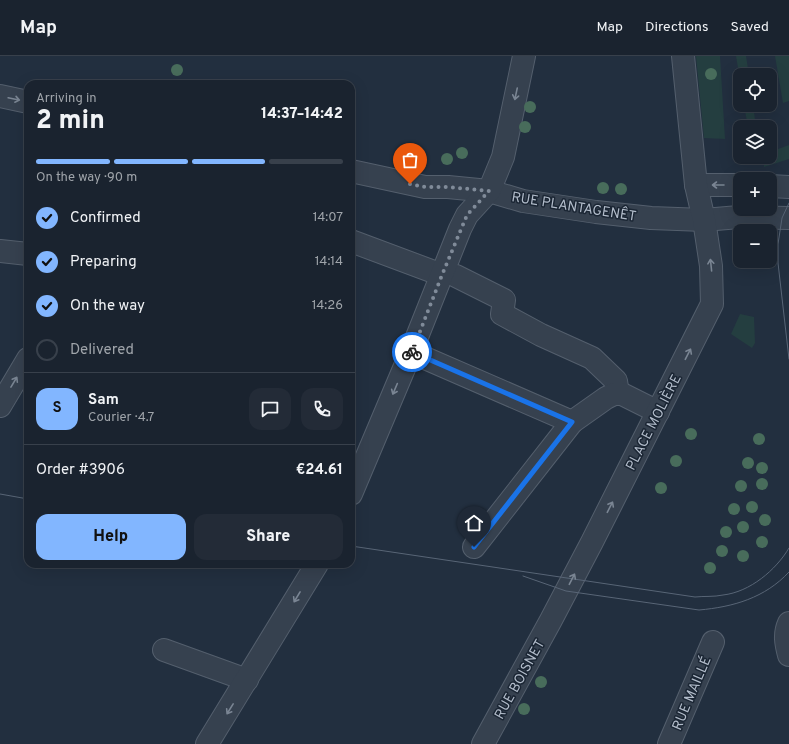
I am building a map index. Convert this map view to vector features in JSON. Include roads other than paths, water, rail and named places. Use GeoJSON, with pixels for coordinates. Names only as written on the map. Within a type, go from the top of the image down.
{"type":"FeatureCollection","features":[{"type":"Feature","properties":{"kind":"street"},"geometry":{"type":"LineString","coordinates":[[355,485],[411,352],[449,275],[467,215],[489,191],[503,157],[524,56]]}},
{"type":"Feature","properties":{"kind":"street","name":"PLACE MOLIÈRE"},"geometry":{"type":"LineString","coordinates":[[555,614],[712,304],[711,266],[704,220],[696,185],[683,56]]}},
{"type":"Feature","properties":{"kind":"street"},"geometry":{"type":"LineString","coordinates":[[0,96],[24,101]]}},
{"type":"Feature","properties":{"kind":"street","name":"RUE PLANTAGENÊT"},"geometry":{"type":"LineString","coordinates":[[355,172],[425,187],[448,187],[489,191],[523,201],[596,212],[651,218],[704,220],[739,217],[789,218]]}},
{"type":"Feature","properties":{"kind":"street"},"geometry":{"type":"LineString","coordinates":[[696,185],[733,185]]}},
{"type":"Feature","properties":{"kind":"street"},"geometry":{"type":"LineString","coordinates":[[777,186],[789,187]]}},
{"type":"Feature","properties":{"kind":"street"},"geometry":{"type":"LineString","coordinates":[[355,242],[449,275],[504,300],[502,314],[541,335],[592,358],[616,381],[618,394]]}},
{"type":"Feature","properties":{"kind":"street"},"geometry":{"type":"LineString","coordinates":[[0,251],[24,254]]}},
{"type":"Feature","properties":{"kind":"street"},"geometry":{"type":"LineString","coordinates":[[411,352],[572,422]]}},
{"type":"Feature","properties":{"kind":"street"},"geometry":{"type":"LineString","coordinates":[[0,406],[24,366]]}},
{"type":"Feature","properties":{"kind":"street"},"geometry":{"type":"LineString","coordinates":[[474,547],[572,422],[610,395],[618,394],[658,412]]}},
{"type":"Feature","properties":{"kind":"street"},"geometry":{"type":"LineString","coordinates":[[207,744],[315,568]]}},
{"type":"Feature","properties":{"kind":"street","name":"RUE BOISNET"},"geometry":{"type":"LineString","coordinates":[[483,744],[555,614]]}},
{"type":"Feature","properties":{"kind":"street"},"geometry":{"type":"LineString","coordinates":[[789,622],[785,643],[789,655]]}},
{"type":"Feature","properties":{"kind":"street","name":"RUE MAILLÉ"},"geometry":{"type":"LineString","coordinates":[[670,744],[713,642]]}},
{"type":"Feature","properties":{"kind":"street"},"geometry":{"type":"LineString","coordinates":[[164,650],[247,680]]}},
{"type":"Feature","properties":{"kind":"tram line"},"geometry":{"type":"LineString","coordinates":[[789,203],[782,218],[778,244],[778,263],[789,359]]}},
{"type":"Feature","properties":{"kind":"tram line"},"geometry":{"type":"LineString","coordinates":[[0,494],[24,498]]}},
{"type":"Feature","properties":{"kind":"tram line"},"geometry":{"type":"LineString","coordinates":[[355,547],[695,597],[716,596],[733,593],[752,585],[770,572],[789,548]]}},
{"type":"Feature","properties":{"kind":"tram line"},"geometry":{"type":"LineString","coordinates":[[523,576],[566,591],[699,610],[712,609],[748,600],[770,588],[789,572]]}}]}
